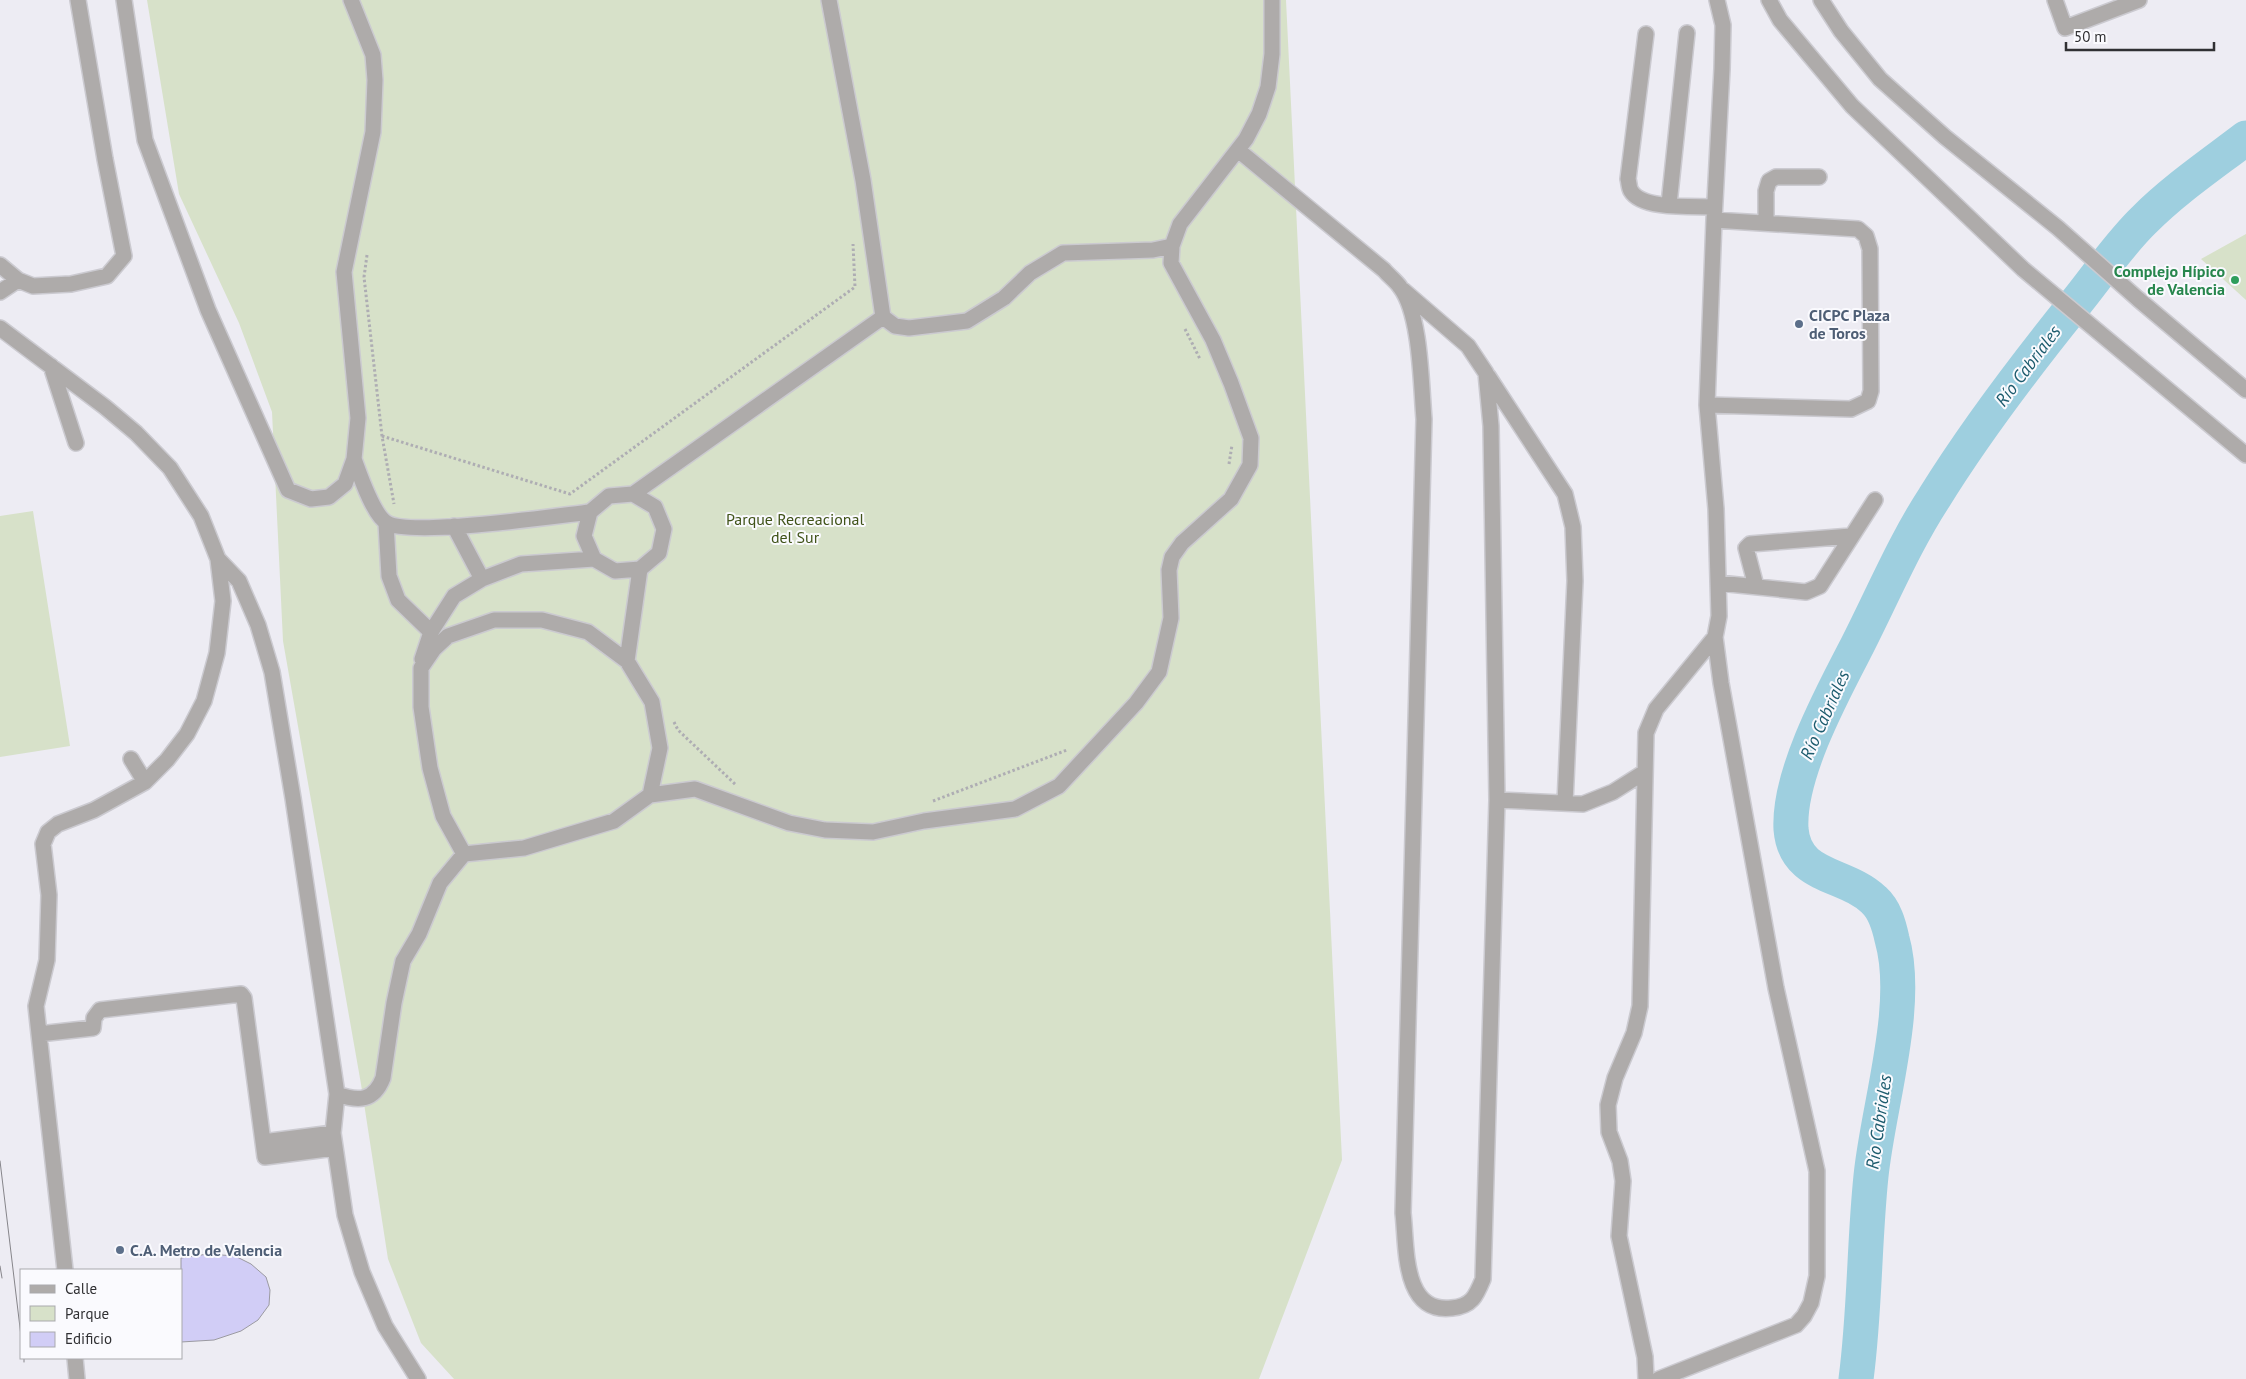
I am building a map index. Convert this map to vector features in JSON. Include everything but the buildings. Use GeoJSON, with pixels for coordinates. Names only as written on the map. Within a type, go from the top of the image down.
{"type":"FeatureCollection","features":[{"type":"Feature","properties":{"kind":"street"},"geometry":{"type":"LineString","coordinates":[[0,265],[18,280],[33,286],[70,284],[107,276],[124,256],[101,141],[78,0]]}},
{"type":"Feature","properties":{"kind":"street"},"geometry":{"type":"LineString","coordinates":[[124,0],[145,140],[208,310],[288,490],[311,499],[329,496],[345,484],[354,459],[358,418],[344,272],[372,132],[375,80],[373,55],[351,0]]}},
{"type":"Feature","properties":{"kind":"street"},"geometry":{"type":"LineString","coordinates":[[829,0],[863,180],[883,317],[895,326],[909,328],[967,321],[1004,298],[1030,273],[1063,253],[1153,250],[1172,246]]}},
{"type":"Feature","properties":{"kind":"street"},"geometry":{"type":"LineString","coordinates":[[337,1094],[349,1099],[361,1098],[372,1095],[379,1088],[403,961],[418,934],[440,883],[464,854],[524,848],[614,821],[650,795],[695,789],[789,823],[825,830],[873,832],[924,821],[1015,809],[1059,786],[1136,703],[1159,672],[1172,618],[1169,570],[1172,557],[1182,543],[1231,498],[1250,466],[1251,438],[1213,340],[1172,263],[1172,246],[1180,224],[1246,139],[1259,114],[1268,87],[1272,54],[1272,0]]}},
{"type":"Feature","properties":{"kind":"street"},"geometry":{"type":"LineString","coordinates":[[1659,1379],[1796,1324],[1804,1316],[1811,1303],[1817,1276],[1817,1171],[1776,988],[1721,683],[1715,637],[1719,616],[1719,582],[1716,509],[1707,405],[1723,25],[1717,0]]}},
{"type":"Feature","properties":{"kind":"street"},"geometry":{"type":"LineString","coordinates":[[1769,0],[1780,20],[1852,106],[2023,269],[2246,455]]}},
{"type":"Feature","properties":{"kind":"street"},"geometry":{"type":"LineString","coordinates":[[1820,0],[1841,31],[1880,79],[1945,137],[2058,228],[2138,299],[2246,390]]}},
{"type":"Feature","properties":{"kind":"street"},"geometry":{"type":"LineString","coordinates":[[2055,0],[2065,28],[2139,0]]}},
{"type":"Feature","properties":{"kind":"street"},"geometry":{"type":"LineString","coordinates":[[1668,204],[1687,33]]}},
{"type":"Feature","properties":{"kind":"street"},"geometry":{"type":"LineString","coordinates":[[1646,34],[1628,179],[1631,190],[1638,197],[1649,203],[1668,204],[1766,223],[1858,229],[1866,236],[1870,249],[1871,391],[1868,401],[1851,409],[1707,405]]}},
{"type":"Feature","properties":{"kind":"street"},"geometry":{"type":"LineString","coordinates":[[1238,150],[1384,270],[1401,288],[1468,346],[1565,494],[1573,527],[1575,581],[1565,803]]}},
{"type":"Feature","properties":{"kind":"street"},"geometry":{"type":"LineString","coordinates":[[1766,223],[1766,191],[1769,181],[1776,177],[1820,177]]}},
{"type":"Feature","properties":{"kind":"street"},"geometry":{"type":"LineString","coordinates":[[0,292],[18,280]]}},
{"type":"Feature","properties":{"kind":"street"},"geometry":{"type":"LineString","coordinates":[[1401,288],[1412,312],[1420,361],[1424,419],[1403,1213],[1411,1282],[1420,1299],[1435,1308],[1463,1306],[1476,1296],[1483,1279],[1497,800],[1491,426],[1486,373]]}},
{"type":"Feature","properties":{"kind":"street"},"geometry":{"type":"LineString","coordinates":[[354,459],[376,510],[392,525],[430,529],[590,512],[609,496],[633,494],[883,317]]}},
{"type":"Feature","properties":{"kind":"street"},"geometry":{"type":"LineString","coordinates":[[0,328],[136,433],[170,468],[201,516],[218,559],[224,600],[217,653],[204,701],[186,734],[172,753],[145,782],[94,810],[58,824],[48,832],[43,844],[50,895],[47,960],[36,1006],[65,1269]]}},
{"type":"Feature","properties":{"kind":"street"},"geometry":{"type":"LineString","coordinates":[[51,366],[76,443]]}},
{"type":"Feature","properties":{"kind":"street"},"geometry":{"type":"LineString","coordinates":[[590,512],[584,536],[594,559],[615,572],[640,570],[659,554],[664,529],[655,507],[633,494]]}},
{"type":"Feature","properties":{"kind":"street"},"geometry":{"type":"LineString","coordinates":[[1719,582],[1806,592],[1812,591],[1820,586],[1875,500]]}},
{"type":"Feature","properties":{"kind":"street"},"geometry":{"type":"LineString","coordinates":[[392,525],[389,576],[398,600],[430,632]]}},
{"type":"Feature","properties":{"kind":"street"},"geometry":{"type":"LineString","coordinates":[[454,526],[482,579]]}},
{"type":"Feature","properties":{"kind":"street"},"geometry":{"type":"LineString","coordinates":[[1756,586],[1746,548],[1750,544],[1851,536]]}},
{"type":"Feature","properties":{"kind":"street"},"geometry":{"type":"LineString","coordinates":[[218,559],[239,581],[258,625],[272,672],[293,798],[337,1094],[334,1140],[345,1215],[362,1272],[386,1326],[418,1379]]}},
{"type":"Feature","properties":{"kind":"street"},"geometry":{"type":"LineString","coordinates":[[464,854],[443,816],[430,768],[421,708],[422,660],[430,632],[454,596],[482,579],[521,564],[594,559]]}},
{"type":"Feature","properties":{"kind":"street"},"geometry":{"type":"LineString","coordinates":[[626,661],[640,570]]}},
{"type":"Feature","properties":{"kind":"street"},"geometry":{"type":"LineString","coordinates":[[422,668],[434,649],[448,636],[494,620],[542,620],[588,632],[626,661],[652,702],[660,748],[650,795]]}},
{"type":"Feature","properties":{"kind":"street"},"geometry":{"type":"LineString","coordinates":[[1646,1379],[1645,1357],[1619,1236],[1623,1181],[1620,1161],[1609,1132],[1608,1105],[1615,1078],[1634,1033],[1640,1006],[1643,773],[1646,733],[1656,710],[1715,637]]}},
{"type":"Feature","properties":{"kind":"street"},"geometry":{"type":"LineString","coordinates":[[131,760],[145,782]]}},
{"type":"Feature","properties":{"kind":"street"},"geometry":{"type":"LineString","coordinates":[[1497,800],[1583,804],[1613,792],[1643,773]]}},
{"type":"Feature","properties":{"kind":"street"},"geometry":{"type":"LineString","coordinates":[[39,1034],[93,1028],[94,1018],[100,1010],[241,994],[244,998],[263,1142],[334,1140]]}},
{"type":"Feature","properties":{"kind":"street"},"geometry":{"type":"LineString","coordinates":[[75,1359],[78,1379]]}},
{"type":"Feature","properties":{"kind":"path"},"geometry":{"type":"LineString","coordinates":[[382,436],[570,494],[855,287],[853,237]]}},
{"type":"Feature","properties":{"kind":"path"},"geometry":{"type":"LineString","coordinates":[[368,248],[364,277],[392,525]]}},
{"type":"Feature","properties":{"kind":"path"},"geometry":{"type":"LineString","coordinates":[[1182,323],[1204,366]]}},
{"type":"Feature","properties":{"kind":"path"},"geometry":{"type":"LineString","coordinates":[[1228,473],[1233,436]]}},
{"type":"Feature","properties":{"kind":"path"},"geometry":{"type":"LineString","coordinates":[[674,722],[678,730],[738,786]]}},
{"type":"Feature","properties":{"kind":"path"},"geometry":{"type":"LineString","coordinates":[[928,803],[1074,748]]}},
{"type":"Feature","properties":{"kind":"green space","name":"Parque Recreacional del Sur"},"geometry":{"type":"Polygon","coordinates":[[[147,0],[1286,0],[1342,1160],[1259,1379],[454,1379],[421,1343],[388,1259],[361,1084],[283,641],[272,412],[239,323],[179,194],[147,0]]]}},
{"type":"Feature","properties":{"kind":"green space","name":"Complejo Hípico de Valencia"},"geometry":{"type":"Polygon","coordinates":[[[2246,234],[2246,300],[2201,259],[2246,234]]]}},
{"type":"Feature","properties":{"kind":"green space"},"geometry":{"type":"Polygon","coordinates":[[[33,511],[70,746],[0,757],[0,516],[33,511]]]}},
{"type":"Feature","properties":{"kind":"waterway","name":"Río Cabriales"},"geometry":{"type":"LineString","coordinates":[[1856,1379],[1871,1176],[1896,1025],[1897,966],[1888,923],[1878,904],[1862,891],[1811,866],[1802,857],[1795,845],[1791,829],[1792,808],[1804,760],[1824,711],[1913,534],[1950,473],[2001,399],[2135,229],[2181,187],[2246,138]]}},
{"type":"Feature","properties":{"kind":"tram line"},"geometry":{"type":"LineString","coordinates":[[0,1161],[20,1328]]}},
{"type":"Feature","properties":{"kind":"tram line"},"geometry":{"type":"LineString","coordinates":[[0,1266],[2,1278]]}},
{"type":"Feature","properties":{"kind":"place","name":"Complejo Hípico de Valencia"},"geometry":{"type":"Point","coordinates":[2235,280]}},
{"type":"Feature","properties":{"kind":"place","name":"CICPC Plaza de Toros"},"geometry":{"type":"Point","coordinates":[1799,324]}},
{"type":"Feature","properties":{"kind":"place","name":"C.A. Metro de Valencia"},"geometry":{"type":"Point","coordinates":[120,1250]}}]}
